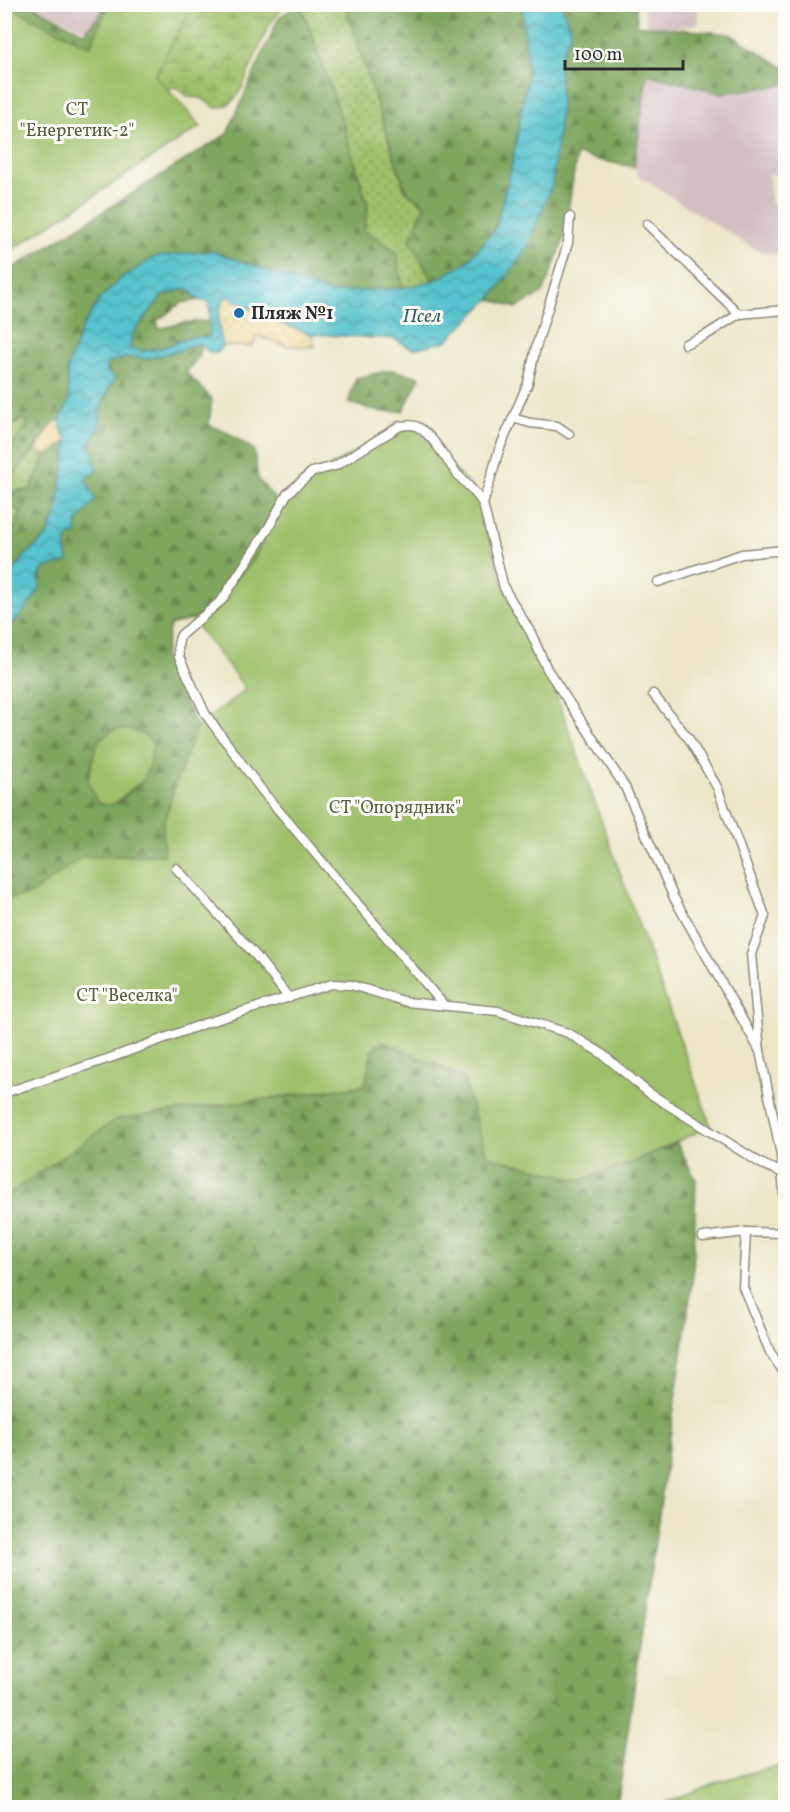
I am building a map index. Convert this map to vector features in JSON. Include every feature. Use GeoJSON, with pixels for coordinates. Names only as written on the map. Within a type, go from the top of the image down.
{"type":"FeatureCollection","features":[{"type":"Feature","properties":{"kind":"street"},"geometry":{"type":"LineString","coordinates":[[483,504],[499,450],[528,383],[536,347],[568,243],[570,217]]}},
{"type":"Feature","properties":{"kind":"street"},"geometry":{"type":"LineString","coordinates":[[647,224],[739,314]]}},
{"type":"Feature","properties":{"kind":"street"},"geometry":{"type":"LineString","coordinates":[[685,344],[705,335],[739,314],[786,310]]}},
{"type":"Feature","properties":{"kind":"street"},"geometry":{"type":"LineString","coordinates":[[513,418],[530,423],[556,426],[569,434]]}},
{"type":"Feature","properties":{"kind":"street"},"geometry":{"type":"LineString","coordinates":[[443,1004],[263,792],[206,715],[179,657],[178,643],[181,635],[222,600],[269,527],[287,494],[312,472],[335,466],[400,426],[414,425],[420,428],[483,504],[504,588],[531,633],[547,669],[626,787],[674,898],[760,1050]]}},
{"type":"Feature","properties":{"kind":"street"},"geometry":{"type":"LineString","coordinates":[[658,582],[742,554],[786,550]]}},
{"type":"Feature","properties":{"kind":"street"},"geometry":{"type":"LineString","coordinates":[[653,694],[689,739],[717,787],[765,916],[751,954],[760,1050],[781,1155],[786,1220]]}},
{"type":"Feature","properties":{"kind":"street"},"geometry":{"type":"LineString","coordinates":[[176,868],[273,975],[289,998]]}},
{"type":"Feature","properties":{"kind":"street"},"geometry":{"type":"LineString","coordinates":[[4,1093],[206,1023],[332,984],[351,986],[406,1002],[498,1011],[568,1033],[601,1053],[649,1093],[762,1164],[781,1172]]}},
{"type":"Feature","properties":{"kind":"street"},"geometry":{"type":"LineString","coordinates":[[703,1237],[746,1232],[786,1233]]}},
{"type":"Feature","properties":{"kind":"street"},"geometry":{"type":"LineString","coordinates":[[746,1232],[743,1287],[770,1352],[786,1379]]}},
{"type":"Feature","properties":{"kind":"shaded area"},"geometry":{"type":"Polygon","coordinates":[[[33,5],[102,5],[89,32],[33,5]]]}},
{"type":"Feature","properties":{"kind":"shaded area"},"geometry":{"type":"Polygon","coordinates":[[[643,5],[698,5],[698,24],[648,31],[643,5]]]}},
{"type":"Feature","properties":{"kind":"shaded area"},"geometry":{"type":"Polygon","coordinates":[[[647,74],[721,93],[785,85],[785,175],[769,175],[772,203],[785,212],[785,257],[754,249],[640,177],[634,167],[647,74]]]}},
{"type":"Feature","properties":{"kind":"green space"},"geometry":{"type":"Polygon","coordinates":[[[5,5],[32,5],[84,33],[105,5],[129,5],[87,58],[5,5]]]}},
{"type":"Feature","properties":{"kind":"green space","name":"СТ \"Енергетик-2\""},"geometry":{"type":"Polygon","coordinates":[[[5,5],[90,47],[109,5],[193,5],[155,75],[201,126],[5,254],[5,5]]]}},
{"type":"Feature","properties":{"kind":"green space"},"geometry":{"type":"Polygon","coordinates":[[[192,5],[285,5],[269,25],[241,90],[233,101],[225,106],[216,108],[201,98],[188,97],[176,87],[154,90],[147,73],[192,5]]]}},
{"type":"Feature","properties":{"kind":"green space"},"geometry":{"type":"Polygon","coordinates":[[[301,5],[345,5],[405,190],[425,205],[410,240],[433,281],[403,288],[396,252],[364,230],[368,206],[339,111],[301,5]]]}},
{"type":"Feature","properties":{"kind":"green space"},"geometry":{"type":"Polygon","coordinates":[[[301,5],[339,111],[368,206],[364,230],[396,251],[403,288],[330,293],[212,251],[67,369],[69,402],[60,419],[52,425],[12,478],[5,476],[5,453],[28,426],[25,418],[15,423],[5,435],[5,273],[227,134],[279,17],[301,5]]]}},
{"type":"Feature","properties":{"kind":"green space"},"geometry":{"type":"Polygon","coordinates":[[[345,5],[522,5],[528,74],[511,169],[495,229],[465,264],[433,281],[410,240],[425,205],[405,190],[345,5]]]}},
{"type":"Feature","properties":{"kind":"green space"},"geometry":{"type":"Polygon","coordinates":[[[561,5],[636,5],[637,25],[730,34],[785,68],[785,85],[721,93],[647,74],[634,167],[577,154],[563,242],[543,293],[516,308],[490,299],[526,250],[561,104],[559,61],[571,31],[561,5]]]}},
{"type":"Feature","properties":{"kind":"green space"},"geometry":{"type":"Polygon","coordinates":[[[187,288],[199,300],[181,303],[157,321],[159,329],[185,322],[208,321],[211,327],[210,337],[190,337],[162,348],[142,351],[129,348],[133,333],[162,296],[187,288]]]}},
{"type":"Feature","properties":{"kind":"green space"},"geometry":{"type":"Polygon","coordinates":[[[200,344],[200,355],[186,372],[212,399],[209,425],[230,434],[254,450],[258,479],[280,505],[254,560],[206,611],[192,620],[170,625],[164,657],[197,727],[163,826],[164,855],[82,857],[30,895],[5,899],[5,627],[16,622],[44,568],[60,564],[64,543],[85,511],[84,479],[92,450],[89,444],[100,426],[101,407],[115,379],[106,371],[107,363],[129,357],[145,359],[179,351],[191,345],[200,344]],[[116,729],[99,739],[88,780],[118,803],[143,780],[116,729]]]}},
{"type":"Feature","properties":{"kind":"green space"},"geometry":{"type":"Polygon","coordinates":[[[392,370],[420,377],[403,411],[381,412],[348,403],[356,378],[392,370]]]}},
{"type":"Feature","properties":{"kind":"green space"},"geometry":{"type":"Polygon","coordinates":[[[25,418],[28,426],[5,453],[8,431],[14,424],[25,418]]]}},
{"type":"Feature","properties":{"kind":"green space","name":"СТ \"Опорядник\""},"geometry":{"type":"Polygon","coordinates":[[[414,425],[476,493],[504,588],[547,669],[711,1126],[630,1163],[580,1180],[487,1156],[463,1077],[384,1041],[372,1049],[365,1085],[117,1119],[5,1196],[5,899],[30,895],[82,857],[164,855],[163,826],[197,727],[246,689],[192,620],[206,611],[254,560],[280,505],[312,472],[324,470],[400,426],[414,425]]]}},
{"type":"Feature","properties":{"kind":"green space"},"geometry":{"type":"Polygon","coordinates":[[[67,440],[57,513],[47,536],[5,579],[4,531],[15,527],[22,511],[5,506],[5,499],[15,491],[30,490],[46,455],[67,440]]]}},
{"type":"Feature","properties":{"kind":"green space"},"geometry":{"type":"Polygon","coordinates":[[[37,447],[40,453],[46,455],[30,490],[15,491],[5,499],[5,476],[12,478],[37,447]]]}},
{"type":"Feature","properties":{"kind":"green space"},"geometry":{"type":"Polygon","coordinates":[[[4,506],[22,511],[15,527],[5,531],[4,506]]]}},
{"type":"Feature","properties":{"kind":"green space"},"geometry":{"type":"Polygon","coordinates":[[[116,729],[136,732],[153,743],[149,767],[143,780],[117,801],[107,805],[97,802],[88,780],[97,743],[116,729]]]}},
{"type":"Feature","properties":{"kind":"green space"},"geometry":{"type":"Polygon","coordinates":[[[384,1041],[463,1077],[487,1156],[580,1180],[630,1163],[677,1143],[696,1180],[693,1276],[617,1807],[5,1808],[5,1196],[117,1119],[365,1086],[372,1049],[384,1041]]]}},
{"type":"Feature","properties":{"kind":"green space"},"geometry":{"type":"Polygon","coordinates":[[[785,1764],[785,1807],[656,1807],[719,1781],[785,1764]]]}},
{"type":"Feature","properties":{"kind":"sand","name":"Пляж №1"},"geometry":{"type":"Polygon","coordinates":[[[227,296],[279,323],[311,334],[315,347],[288,346],[258,336],[252,346],[223,346],[219,314],[227,296]]]}},
{"type":"Feature","properties":{"kind":"sand"},"geometry":{"type":"Polygon","coordinates":[[[60,419],[62,431],[68,440],[43,455],[37,447],[52,425],[60,419]]]}},
{"type":"Feature","properties":{"kind":"water","name":"Псел"},"geometry":{"type":"Polygon","coordinates":[[[522,5],[561,5],[571,31],[559,61],[561,104],[552,185],[526,250],[490,299],[446,341],[413,349],[394,339],[311,334],[279,323],[227,296],[220,308],[219,326],[223,346],[217,353],[209,352],[200,344],[145,359],[129,357],[107,363],[106,371],[115,378],[101,407],[100,426],[89,444],[97,471],[85,479],[96,500],[77,522],[76,535],[70,535],[65,543],[68,562],[44,568],[39,576],[40,588],[33,599],[21,615],[5,627],[5,579],[47,536],[57,513],[68,440],[62,431],[60,419],[69,402],[67,369],[82,328],[100,299],[120,279],[155,257],[212,251],[330,293],[403,288],[433,281],[465,264],[495,229],[511,169],[528,74],[522,5]],[[187,288],[162,296],[133,333],[129,348],[142,351],[162,348],[190,337],[210,337],[209,302],[199,300],[187,288]]]}},
{"type":"Feature","properties":{"kind":"place","name":"Пляж №1"},"geometry":{"type":"Point","coordinates":[239,313]}},
{"type":"Feature","properties":{"kind":"park label","name":"СТ \"Веселка\""},"geometry":{"type":"Point","coordinates":[127,995]}}]}
